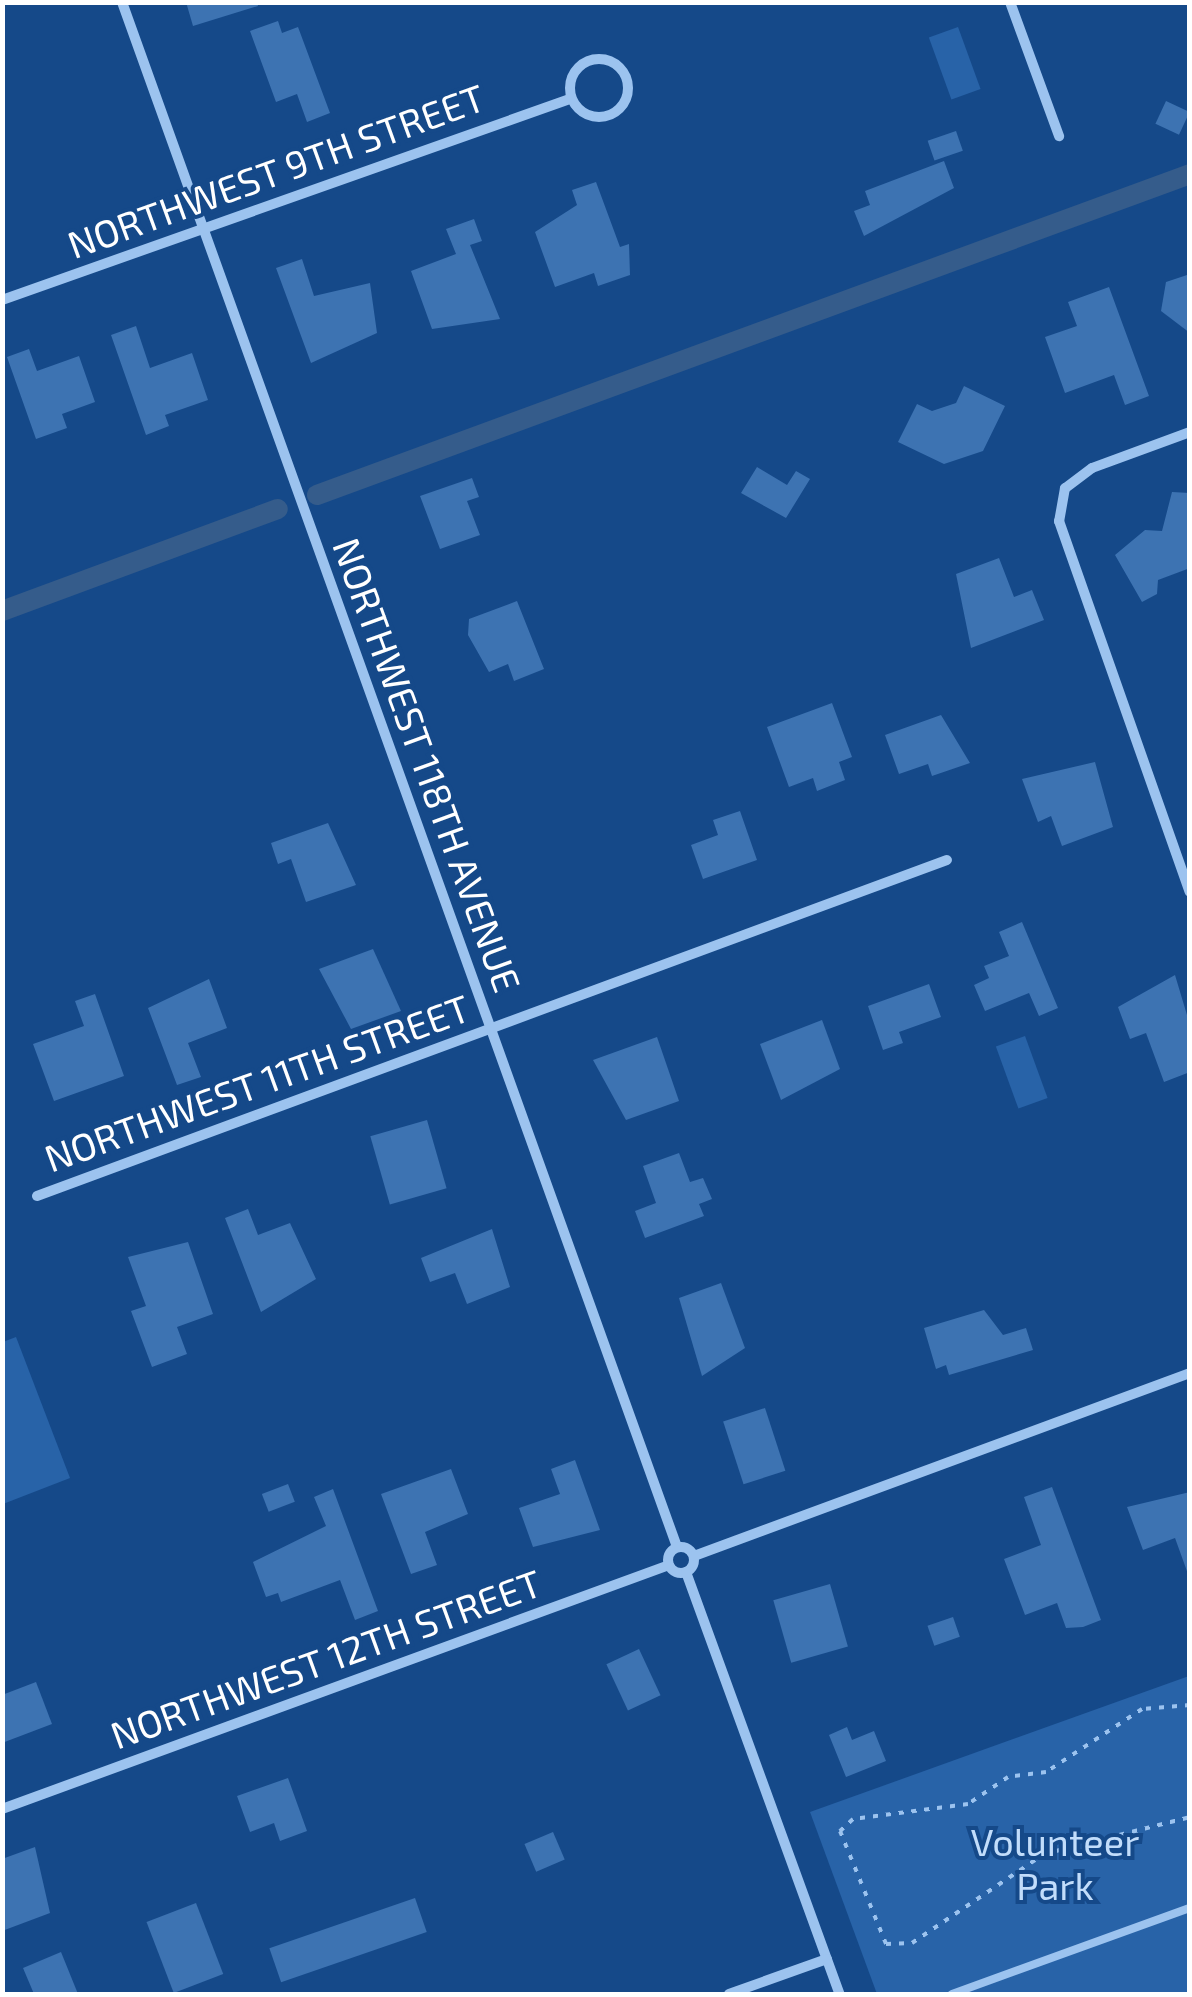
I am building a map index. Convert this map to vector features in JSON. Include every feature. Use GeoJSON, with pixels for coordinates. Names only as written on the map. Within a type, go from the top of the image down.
{"type":"FeatureCollection","features":[{"type":"Feature","properties":{"kind":"street","name":"NORTHWEST 118TH AVENUE"},"geometry":{"type":"LineString","coordinates":[[122,2],[678,1547]]}},
{"type":"Feature","properties":{"kind":"street"},"geometry":{"type":"LineString","coordinates":[[1010,2],[1059,136]]}},
{"type":"Feature","properties":{"kind":"street"},"geometry":{"type":"LineString","coordinates":[[598,57],[627,78],[620,109],[601,119],[570,98],[573,68],[598,57]]}},
{"type":"Feature","properties":{"kind":"street","name":"NORTHWEST 9TH STREET"},"geometry":{"type":"LineString","coordinates":[[2,300],[570,98]]}},
{"type":"Feature","properties":{"kind":"street"},"geometry":{"type":"LineString","coordinates":[[1190,432],[1065,488],[1059,522],[1190,892]]}},
{"type":"Feature","properties":{"kind":"street","name":"NORTHWEST 11TH STREET"},"geometry":{"type":"LineString","coordinates":[[37,1196],[947,860]]}},
{"type":"Feature","properties":{"kind":"street"},"geometry":{"type":"LineString","coordinates":[[840,1994],[686,1572],[694,1556],[1190,1374]]}},
{"type":"Feature","properties":{"kind":"street"},"geometry":{"type":"LineString","coordinates":[[686,1572],[669,1566],[678,1547],[694,1556]]}},
{"type":"Feature","properties":{"kind":"street","name":"NORTHWEST 12TH STREET"},"geometry":{"type":"LineString","coordinates":[[2,1809],[669,1566]]}},
{"type":"Feature","properties":{"kind":"street"},"geometry":{"type":"LineString","coordinates":[[729,1994],[826,1959]]}},
{"type":"Feature","properties":{"kind":"lane"},"geometry":{"type":"LineString","coordinates":[[952,1994],[1190,1908]]}},
{"type":"Feature","properties":{"kind":"path"},"geometry":{"type":"LineString","coordinates":[[1190,1705],[1142,1709],[1046,1772],[1008,1776],[968,1804],[853,1819],[840,1831],[886,1944],[912,1943],[1044,1854],[1190,1817]]}},
{"type":"Feature","properties":{"kind":"green space"},"geometry":{"type":"Polygon","coordinates":[[[958,27],[981,89],[951,100],[929,38],[958,27]]]}},
{"type":"Feature","properties":{"kind":"green space"},"geometry":{"type":"Polygon","coordinates":[[[1025,1036],[1048,1098],[1018,1109],[996,1047],[1025,1036]]]}},
{"type":"Feature","properties":{"kind":"green space"},"geometry":{"type":"Polygon","coordinates":[[[16,1337],[70,1478],[3,1504],[3,1342],[16,1337]]]}},
{"type":"Feature","properties":{"kind":"green space","name":"Volunteer Park"},"geometry":{"type":"Polygon","coordinates":[[[1189,1676],[1189,1994],[877,1994],[810,1812],[1189,1676]]]}},
{"type":"Feature","properties":{"kind":"building"},"geometry":{"type":"Polygon","coordinates":[[[186,2],[257,2],[258,6],[193,26],[186,2]]]}},
{"type":"Feature","properties":{"kind":"building"},"geometry":{"type":"Polygon","coordinates":[[[278,21],[282,33],[298,27],[330,113],[307,122],[297,94],[276,102],[250,31],[278,21]]]}},
{"type":"Feature","properties":{"kind":"building"},"geometry":{"type":"Polygon","coordinates":[[[1166,101],[1190,112],[1179,135],[1155,124],[1166,101]]]}},
{"type":"Feature","properties":{"kind":"building"},"geometry":{"type":"Polygon","coordinates":[[[956,131],[963,151],[934,161],[928,141],[956,131]]]}},
{"type":"Feature","properties":{"kind":"building"},"geometry":{"type":"Polygon","coordinates":[[[944,161],[954,188],[864,236],[854,211],[870,205],[865,191],[944,161]]]}},
{"type":"Feature","properties":{"kind":"building"},"geometry":{"type":"Polygon","coordinates":[[[596,182],[620,247],[629,244],[630,275],[598,286],[594,273],[555,287],[535,232],[577,205],[572,190],[596,182]]]}},
{"type":"Feature","properties":{"kind":"building"},"geometry":{"type":"Polygon","coordinates":[[[474,219],[482,241],[470,245],[500,319],[432,329],[411,271],[456,254],[446,229],[474,219]]]}},
{"type":"Feature","properties":{"kind":"building"},"geometry":{"type":"Polygon","coordinates":[[[302,259],[314,296],[370,283],[377,333],[311,363],[276,268],[302,259]]]}},
{"type":"Feature","properties":{"kind":"building"},"geometry":{"type":"Polygon","coordinates":[[[1190,274],[1190,333],[1161,311],[1166,282],[1190,274]]]}},
{"type":"Feature","properties":{"kind":"building"},"geometry":{"type":"Polygon","coordinates":[[[1109,287],[1149,396],[1125,405],[1114,375],[1065,393],[1045,337],[1077,326],[1068,302],[1109,287]]]}},
{"type":"Feature","properties":{"kind":"building"},"geometry":{"type":"Polygon","coordinates":[[[136,326],[150,368],[192,353],[208,400],[165,415],[169,426],[146,435],[111,335],[136,326]]]}},
{"type":"Feature","properties":{"kind":"building"},"geometry":{"type":"Polygon","coordinates":[[[29,349],[37,371],[79,356],[95,402],[62,414],[67,428],[36,439],[7,357],[29,349]]]}},
{"type":"Feature","properties":{"kind":"building"},"geometry":{"type":"Polygon","coordinates":[[[964,386],[1005,406],[983,451],[944,464],[898,442],[917,404],[932,411],[956,403],[964,386]]]}},
{"type":"Feature","properties":{"kind":"building"},"geometry":{"type":"Polygon","coordinates":[[[757,467],[787,485],[796,471],[810,479],[786,518],[741,493],[757,467]]]}},
{"type":"Feature","properties":{"kind":"building"},"geometry":{"type":"Polygon","coordinates":[[[472,478],[479,497],[467,501],[480,535],[440,549],[420,496],[472,478]]]}},
{"type":"Feature","properties":{"kind":"building"},"geometry":{"type":"Polygon","coordinates":[[[1172,492],[1190,493],[1190,568],[1158,580],[1157,594],[1142,602],[1115,555],[1145,530],[1162,531],[1172,492]]]}},
{"type":"Feature","properties":{"kind":"building"},"geometry":{"type":"Polygon","coordinates":[[[999,558],[1014,597],[1032,590],[1044,620],[971,648],[956,574],[999,558]]]}},
{"type":"Feature","properties":{"kind":"building"},"geometry":{"type":"Polygon","coordinates":[[[517,601],[544,669],[514,681],[508,664],[489,672],[468,635],[469,619],[517,601]]]}},
{"type":"Feature","properties":{"kind":"building"},"geometry":{"type":"Polygon","coordinates":[[[832,703],[852,757],[839,762],[845,780],[817,791],[813,778],[789,787],[767,727],[832,703]]]}},
{"type":"Feature","properties":{"kind":"building"},"geometry":{"type":"Polygon","coordinates":[[[941,715],[970,763],[932,776],[928,764],[899,774],[885,735],[941,715]]]}},
{"type":"Feature","properties":{"kind":"building"},"geometry":{"type":"Polygon","coordinates":[[[1095,762],[1113,827],[1062,846],[1051,816],[1038,822],[1022,779],[1095,762]]]}},
{"type":"Feature","properties":{"kind":"building"},"geometry":{"type":"Polygon","coordinates":[[[740,811],[757,860],[703,879],[691,845],[718,835],[713,820],[740,811]]]}},
{"type":"Feature","properties":{"kind":"building"},"geometry":{"type":"Polygon","coordinates":[[[328,823],[356,885],[306,902],[291,859],[278,864],[271,843],[328,823]]]}},
{"type":"Feature","properties":{"kind":"building"},"geometry":{"type":"Polygon","coordinates":[[[1022,922],[1058,1008],[1039,1016],[1029,993],[985,1011],[974,985],[989,978],[984,966],[1009,956],[999,932],[1022,922]]]}},
{"type":"Feature","properties":{"kind":"building"},"geometry":{"type":"Polygon","coordinates":[[[373,949],[401,1011],[351,1029],[319,969],[373,949]]]}},
{"type":"Feature","properties":{"kind":"building"},"geometry":{"type":"Polygon","coordinates":[[[1175,975],[1190,1025],[1190,1072],[1164,1082],[1146,1033],[1130,1039],[1118,1007],[1175,975]]]}},
{"type":"Feature","properties":{"kind":"building"},"geometry":{"type":"Polygon","coordinates":[[[209,979],[227,1028],[188,1043],[201,1077],[177,1085],[148,1008],[209,979]]]}},
{"type":"Feature","properties":{"kind":"building"},"geometry":{"type":"Polygon","coordinates":[[[929,984],[941,1017],[899,1032],[903,1043],[883,1050],[868,1006],[929,984]]]}},
{"type":"Feature","properties":{"kind":"building"},"geometry":{"type":"Polygon","coordinates":[[[95,994],[124,1076],[54,1101],[33,1044],[84,1026],[75,1001],[95,994]]]}},
{"type":"Feature","properties":{"kind":"building"},"geometry":{"type":"Polygon","coordinates":[[[822,1020],[840,1069],[781,1100],[760,1044],[822,1020]]]}},
{"type":"Feature","properties":{"kind":"building"},"geometry":{"type":"Polygon","coordinates":[[[657,1037],[679,1101],[626,1120],[593,1060],[657,1037]]]}},
{"type":"Feature","properties":{"kind":"building"},"geometry":{"type":"Polygon","coordinates":[[[427,1120],[447,1188],[390,1205],[370,1136],[427,1120]]]}},
{"type":"Feature","properties":{"kind":"building"},"geometry":{"type":"Polygon","coordinates":[[[679,1153],[690,1182],[703,1178],[712,1199],[699,1204],[704,1216],[645,1238],[635,1211],[656,1203],[643,1166],[679,1153]]]}},
{"type":"Feature","properties":{"kind":"building"},"geometry":{"type":"Polygon","coordinates":[[[248,1209],[258,1235],[290,1223],[316,1279],[261,1312],[225,1218],[248,1209]]]}},
{"type":"Feature","properties":{"kind":"building"},"geometry":{"type":"Polygon","coordinates":[[[492,1229],[510,1287],[467,1304],[455,1273],[430,1282],[421,1258],[492,1229]]]}},
{"type":"Feature","properties":{"kind":"building"},"geometry":{"type":"Polygon","coordinates":[[[188,1242],[213,1314],[177,1327],[187,1354],[152,1367],[131,1311],[146,1306],[128,1257],[188,1242]]]}},
{"type":"Feature","properties":{"kind":"building"},"geometry":{"type":"Polygon","coordinates":[[[721,1283],[745,1348],[702,1376],[679,1298],[721,1283]]]}},
{"type":"Feature","properties":{"kind":"building"},"geometry":{"type":"Polygon","coordinates":[[[984,1310],[1003,1335],[1026,1328],[1033,1350],[949,1375],[946,1365],[936,1369],[924,1328],[984,1310]]]}},
{"type":"Feature","properties":{"kind":"building"},"geometry":{"type":"Polygon","coordinates":[[[765,1408],[785,1471],[744,1484],[723,1422],[765,1408]]]}},
{"type":"Feature","properties":{"kind":"building"},"geometry":{"type":"Polygon","coordinates":[[[575,1460],[600,1530],[533,1547],[519,1508],[560,1494],[551,1469],[575,1460]]]}},
{"type":"Feature","properties":{"kind":"building"},"geometry":{"type":"Polygon","coordinates":[[[451,1469],[468,1514],[425,1532],[437,1565],[411,1574],[381,1494],[451,1469]]]}},
{"type":"Feature","properties":{"kind":"building"},"geometry":{"type":"Polygon","coordinates":[[[288,1484],[295,1502],[269,1512],[262,1494],[288,1484]]]}},
{"type":"Feature","properties":{"kind":"building"},"geometry":{"type":"Polygon","coordinates":[[[1052,1487],[1101,1620],[1083,1627],[1066,1628],[1057,1603],[1025,1615],[1004,1559],[1041,1545],[1024,1497],[1052,1487]]]}},
{"type":"Feature","properties":{"kind":"building"},"geometry":{"type":"Polygon","coordinates":[[[333,1489],[378,1611],[355,1620],[340,1580],[281,1602],[278,1593],[266,1597],[253,1562],[326,1526],[314,1497],[333,1489]]]}},
{"type":"Feature","properties":{"kind":"building"},"geometry":{"type":"Polygon","coordinates":[[[1190,1492],[1188,1574],[1175,1538],[1143,1550],[1127,1507],[1190,1492]]]}},
{"type":"Feature","properties":{"kind":"building"},"geometry":{"type":"Polygon","coordinates":[[[830,1584],[848,1646],[791,1663],[773,1600],[830,1584]]]}},
{"type":"Feature","properties":{"kind":"building"},"geometry":{"type":"Polygon","coordinates":[[[953,1617],[960,1637],[934,1646],[927,1626],[953,1617]]]}},
{"type":"Feature","properties":{"kind":"building"},"geometry":{"type":"Polygon","coordinates":[[[639,1649],[661,1695],[628,1710],[606,1664],[639,1649]]]}},
{"type":"Feature","properties":{"kind":"building"},"geometry":{"type":"Polygon","coordinates":[[[36,1682],[52,1724],[2,1743],[2,1695],[36,1682]]]}},
{"type":"Feature","properties":{"kind":"building"},"geometry":{"type":"Polygon","coordinates":[[[847,1727],[852,1740],[874,1731],[886,1761],[846,1777],[829,1735],[847,1727]]]}},
{"type":"Feature","properties":{"kind":"building"},"geometry":{"type":"Polygon","coordinates":[[[288,1778],[307,1831],[280,1841],[274,1823],[250,1832],[237,1796],[288,1778]]]}},
{"type":"Feature","properties":{"kind":"building"},"geometry":{"type":"Polygon","coordinates":[[[553,1832],[565,1860],[536,1872],[524,1844],[553,1832]]]}},
{"type":"Feature","properties":{"kind":"building"},"geometry":{"type":"Polygon","coordinates":[[[35,1847],[50,1913],[2,1931],[2,1859],[35,1847]]]}},
{"type":"Feature","properties":{"kind":"building"},"geometry":{"type":"Polygon","coordinates":[[[415,1898],[427,1932],[281,1982],[269,1948],[415,1898]]]}},
{"type":"Feature","properties":{"kind":"building"},"geometry":{"type":"Polygon","coordinates":[[[196,1903],[223,1974],[174,1993],[147,1922],[196,1903]]]}},
{"type":"Feature","properties":{"kind":"building"},"geometry":{"type":"Polygon","coordinates":[[[61,1952],[78,1994],[34,1994],[23,1968],[61,1952]]]}},
{"type":"Feature","properties":{"kind":"waterway"},"geometry":{"type":"LineString","coordinates":[[317,495],[1190,174]]}},
{"type":"Feature","properties":{"kind":"waterway"},"geometry":{"type":"LineString","coordinates":[[2,611],[278,509]]}}]}
